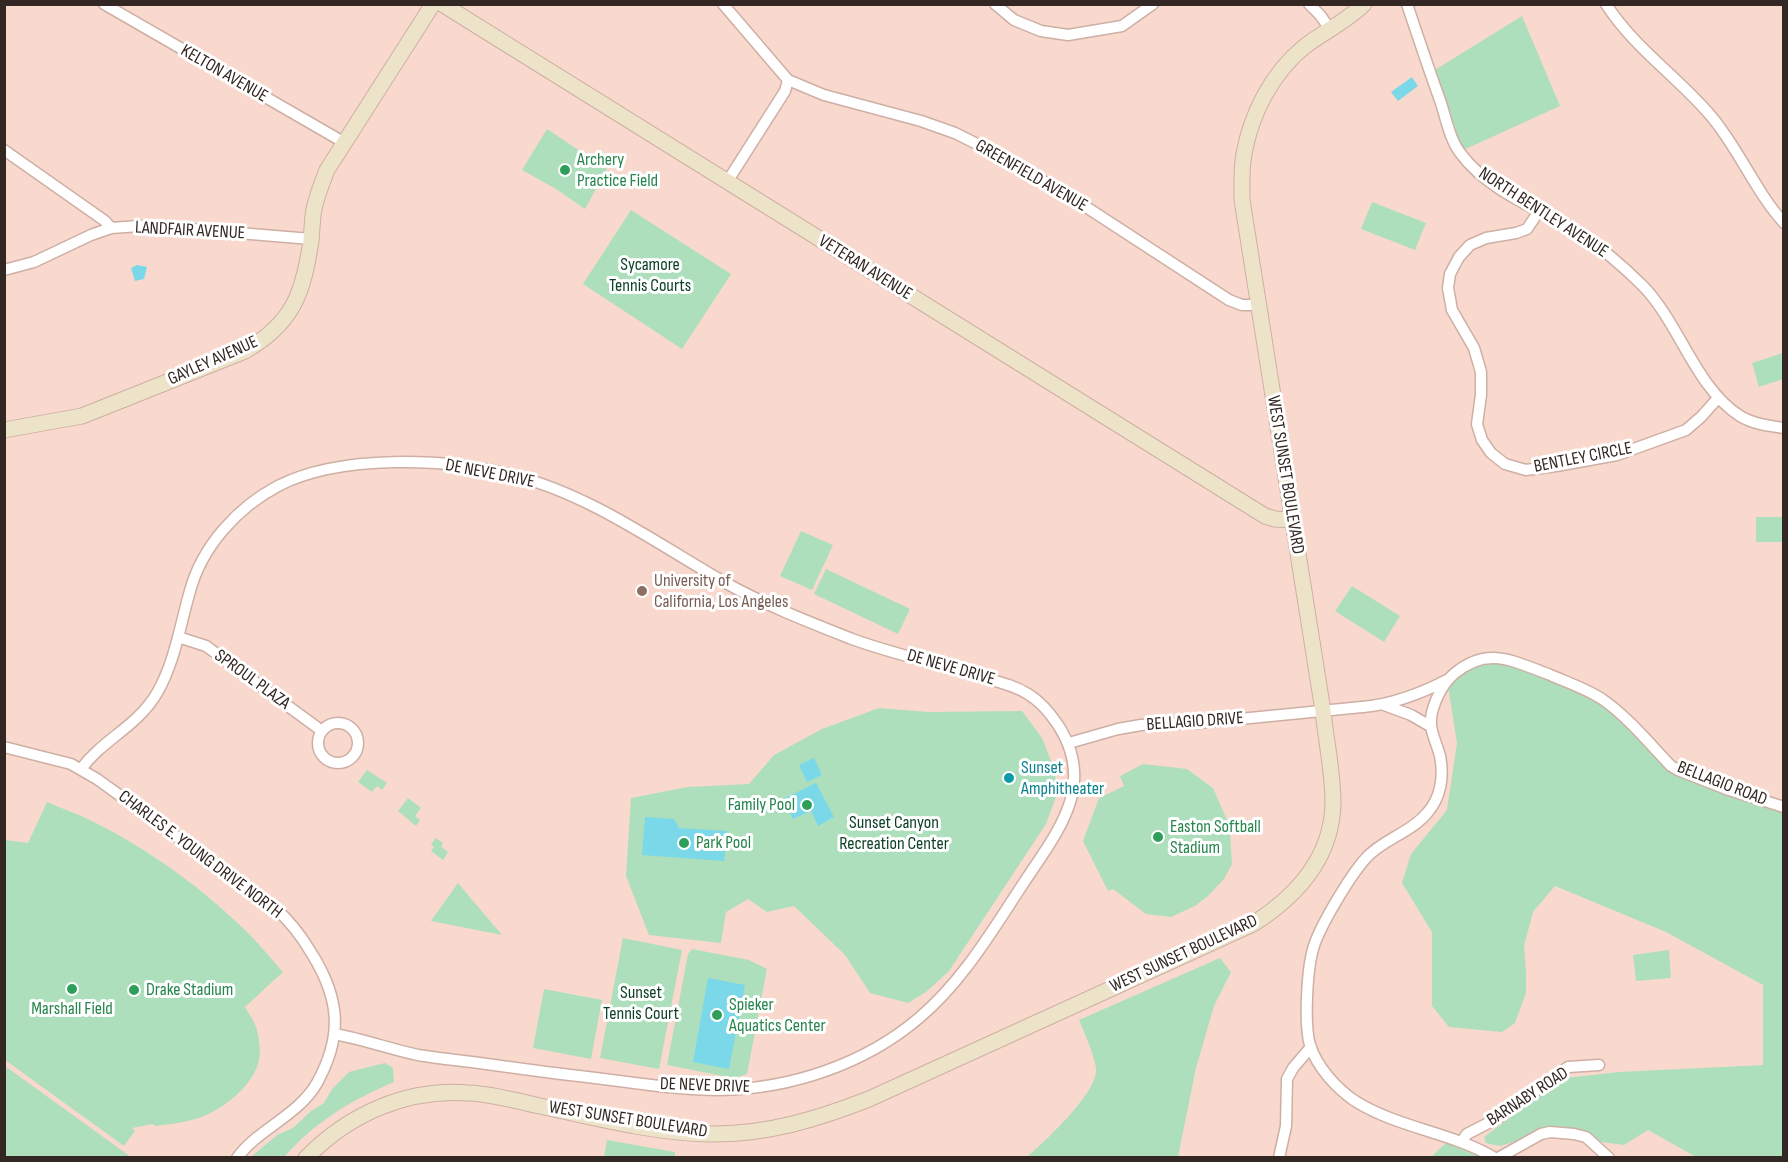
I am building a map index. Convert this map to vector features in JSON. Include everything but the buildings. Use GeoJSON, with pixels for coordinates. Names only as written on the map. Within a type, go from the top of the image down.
{"type":"FeatureCollection","features":[{"type":"Feature","properties":{"kind":"main road","name":"GAYLEY AVENUE"},"geometry":{"type":"LineString","coordinates":[[4,430],[82,416],[245,351],[275,330],[298,298],[305,278],[313,212],[327,170],[433,4]]}},
{"type":"Feature","properties":{"kind":"main road","name":"VETERAN AVENUE"},"geometry":{"type":"LineString","coordinates":[[442,4],[1265,516],[1293,520]]}},
{"type":"Feature","properties":{"kind":"main road","name":"WEST SUNSET BOULEVARD"},"geometry":{"type":"LineString","coordinates":[[306,1158],[332,1135],[364,1114],[394,1102],[431,1094],[467,1092],[486,1094],[597,1118],[674,1131],[708,1134],[746,1132],[797,1124],[869,1099],[1253,924],[1287,900],[1309,875],[1319,858],[1331,822],[1332,791],[1323,711],[1242,200],[1242,173],[1248,134],[1255,114],[1274,80],[1301,50],[1364,4]]}},
{"type":"Feature","properties":{"kind":"street","name":"KELTON AVENUE"},"geometry":{"type":"LineString","coordinates":[[104,4],[345,143]]}},
{"type":"Feature","properties":{"kind":"street"},"geometry":{"type":"LineString","coordinates":[[723,4],[788,80],[785,91],[727,182]]}},
{"type":"Feature","properties":{"kind":"street"},"geometry":{"type":"LineString","coordinates":[[995,4],[1014,20],[1041,31],[1068,35],[1122,26],[1153,4]]}},
{"type":"Feature","properties":{"kind":"street"},"geometry":{"type":"LineString","coordinates":[[1309,4],[1330,29]]}},
{"type":"Feature","properties":{"kind":"street","name":"NORTH BENTLEY AVENUE"},"geometry":{"type":"LineString","coordinates":[[1407,4],[1449,129],[1460,152],[1481,176],[1575,230],[1616,261],[1662,309],[1718,398],[1741,417],[1762,425],[1784,428]]}},
{"type":"Feature","properties":{"kind":"street"},"geometry":{"type":"LineString","coordinates":[[1606,4],[1622,28],[1710,115],[1773,212],[1784,223]]}},
{"type":"Feature","properties":{"kind":"street","name":"GREENFIELD AVENUE"},"geometry":{"type":"LineString","coordinates":[[788,80],[824,95],[921,121],[955,133],[1003,157],[1083,205],[1229,300],[1258,305]]}},
{"type":"Feature","properties":{"kind":"street"},"geometry":{"type":"LineString","coordinates":[[4,150],[105,221],[111,228]]}},
{"type":"Feature","properties":{"kind":"street","name":"BENTLEY CIRCLE"},"geometry":{"type":"LineString","coordinates":[[1539,211],[1527,230],[1486,238],[1470,245],[1459,256],[1450,274],[1448,288],[1452,310],[1474,348],[1481,372],[1477,424],[1482,440],[1491,453],[1505,464],[1526,470],[1617,455],[1686,430],[1718,398]]}},
{"type":"Feature","properties":{"kind":"street","name":"LANDFAIR AVENUE"},"geometry":{"type":"LineString","coordinates":[[4,270],[34,262],[111,228],[166,227],[311,239]]}},
{"type":"Feature","properties":{"kind":"street","name":"DE NEVE DRIVE"},"geometry":{"type":"LineString","coordinates":[[81,769],[98,749],[134,722],[151,702],[164,678],[178,637],[191,586],[204,558],[218,536],[234,519],[259,497],[296,478],[326,469],[395,462],[440,463],[514,475],[563,491],[638,531],[730,585],[805,621],[868,645],[1021,690],[1045,707],[1069,743],[1074,781],[1071,803],[1062,824],[964,972],[916,1021],[855,1060],[778,1084],[747,1089],[708,1090],[533,1071],[420,1055],[334,1034]]}},
{"type":"Feature","properties":{"kind":"street","name":"SPROUL PLAZA"},"geometry":{"type":"LineString","coordinates":[[178,637],[206,646],[322,731]]}},
{"type":"Feature","properties":{"kind":"street","name":"BELLAGIO ROAD"},"geometry":{"type":"LineString","coordinates":[[1430,726],[1433,711],[1447,680],[1466,664],[1477,659],[1504,658],[1576,685],[1601,699],[1621,714],[1671,766],[1678,770],[1729,790],[1784,807]]}},
{"type":"Feature","properties":{"kind":"street"},"geometry":{"type":"LineString","coordinates":[[1384,705],[1427,690],[1447,680]]}},
{"type":"Feature","properties":{"kind":"street"},"geometry":{"type":"LineString","coordinates":[[1384,705],[1411,715],[1430,726],[1440,756],[1441,783],[1435,802],[1420,821],[1383,843],[1365,859],[1319,932],[1313,950],[1306,1022],[1311,1047],[1326,1074],[1354,1100],[1370,1109],[1462,1142],[1497,1158],[1542,1134],[1551,1132],[1586,1137],[1609,1158]]}},
{"type":"Feature","properties":{"kind":"street","name":"BELLAGIO DRIVE"},"geometry":{"type":"LineString","coordinates":[[1069,743],[1118,729],[1142,725],[1198,723],[1384,705]]}},
{"type":"Feature","properties":{"kind":"street","name":"CHARLES E. YOUNG DRIVE NORTH"},"geometry":{"type":"LineString","coordinates":[[4,747],[71,764],[81,769],[261,897],[289,921],[328,982],[333,996],[334,1034],[325,1067],[316,1085],[283,1120],[255,1139],[237,1158]]}},
{"type":"Feature","properties":{"kind":"street"},"geometry":{"type":"LineString","coordinates":[[1279,1158],[1286,1126],[1287,1079],[1311,1047]]}},
{"type":"Feature","properties":{"kind":"street","name":"BARNABY ROAD"},"geometry":{"type":"LineString","coordinates":[[1462,1142],[1467,1134],[1500,1118],[1568,1067],[1599,1065]]}},
{"type":"Feature","properties":{"kind":"green space"},"geometry":{"type":"Polygon","coordinates":[[[1522,16],[1560,106],[1459,152],[1430,73],[1522,16]]]}},
{"type":"Feature","properties":{"kind":"green space","name":"Archery Practice Field"},"geometry":{"type":"Polygon","coordinates":[[[547,129],[607,169],[585,209],[522,170],[547,129]]]}},
{"type":"Feature","properties":{"kind":"green space"},"geometry":{"type":"Polygon","coordinates":[[[1372,202],[1426,223],[1415,250],[1361,229],[1372,202]]]}},
{"type":"Feature","properties":{"kind":"green space","name":"Sycamore Tennis Courts"},"geometry":{"type":"Polygon","coordinates":[[[631,210],[731,274],[682,349],[583,284],[631,210]]]}},
{"type":"Feature","properties":{"kind":"green space"},"geometry":{"type":"Polygon","coordinates":[[[1783,353],[1783,379],[1759,387],[1752,363],[1783,353]]]}},
{"type":"Feature","properties":{"kind":"green space"},"geometry":{"type":"Polygon","coordinates":[[[1756,517],[1783,517],[1783,542],[1756,542],[1756,517]]]}},
{"type":"Feature","properties":{"kind":"green space"},"geometry":{"type":"Polygon","coordinates":[[[801,531],[833,545],[812,590],[780,576],[801,531]]]}},
{"type":"Feature","properties":{"kind":"green space"},"geometry":{"type":"Polygon","coordinates":[[[826,569],[910,609],[898,634],[814,594],[826,569]]]}},
{"type":"Feature","properties":{"kind":"green space"},"geometry":{"type":"Polygon","coordinates":[[[1352,586],[1400,616],[1384,642],[1335,611],[1352,586]]]}},
{"type":"Feature","properties":{"kind":"green space"},"geometry":{"type":"Polygon","coordinates":[[[1504,659],[1601,699],[1671,766],[1783,807],[1783,1157],[1696,1157],[1648,1130],[1624,1145],[1541,1134],[1500,1146],[1486,1143],[1484,1137],[1557,1082],[1566,1078],[1619,1072],[1763,1065],[1763,985],[1666,932],[1555,886],[1533,912],[1524,946],[1526,993],[1515,1023],[1502,1032],[1449,1027],[1432,1006],[1432,932],[1402,883],[1411,854],[1447,810],[1457,743],[1447,680],[1466,664],[1504,659]]]}},
{"type":"Feature","properties":{"kind":"green space","name":"Sunset Canyon Recreation Center"},"geometry":{"type":"Polygon","coordinates":[[[879,708],[928,712],[1022,711],[1042,738],[1055,771],[1056,797],[1046,824],[949,971],[926,992],[908,1003],[870,993],[845,955],[794,906],[767,912],[748,899],[726,912],[721,943],[649,935],[626,876],[631,798],[688,787],[749,784],[774,755],[822,729],[879,708]]]}},
{"type":"Feature","properties":{"kind":"green space","name":"Easton Softball Stadium"},"geometry":{"type":"Polygon","coordinates":[[[1143,764],[1187,769],[1213,788],[1230,833],[1232,864],[1224,879],[1195,906],[1171,917],[1146,914],[1113,889],[1108,891],[1083,841],[1099,798],[1124,786],[1120,776],[1143,764]]]}},
{"type":"Feature","properties":{"kind":"green space"},"geometry":{"type":"Polygon","coordinates":[[[367,770],[387,783],[382,790],[377,786],[372,792],[358,782],[367,770]]]}},
{"type":"Feature","properties":{"kind":"green space"},"geometry":{"type":"Polygon","coordinates":[[[408,798],[421,808],[415,816],[420,820],[416,826],[398,811],[408,798]]]}},
{"type":"Feature","properties":{"kind":"green space","name":"Drake Stadium"},"geometry":{"type":"Polygon","coordinates":[[[47,802],[115,833],[176,872],[232,918],[283,972],[245,1007],[256,1027],[260,1052],[256,1069],[246,1086],[231,1100],[200,1117],[187,1121],[132,1128],[135,1131],[124,1146],[5,1060],[5,840],[28,843],[47,802]]]}},
{"type":"Feature","properties":{"kind":"green space"},"geometry":{"type":"Polygon","coordinates":[[[436,838],[443,843],[441,847],[448,852],[443,860],[431,851],[434,847],[431,844],[436,838]]]}},
{"type":"Feature","properties":{"kind":"green space"},"geometry":{"type":"Polygon","coordinates":[[[458,883],[502,935],[431,921],[458,883]]]}},
{"type":"Feature","properties":{"kind":"green space","name":"Sunset Tennis Court"},"geometry":{"type":"Polygon","coordinates":[[[623,938],[682,950],[659,1069],[600,1058],[623,938]]]}},
{"type":"Feature","properties":{"kind":"green space","name":"Spieker Aquatics Center"},"geometry":{"type":"Polygon","coordinates":[[[692,949],[749,960],[767,969],[747,1074],[733,1078],[667,1065],[688,954],[692,949]]]}},
{"type":"Feature","properties":{"kind":"green space"},"geometry":{"type":"Polygon","coordinates":[[[1669,950],[1671,978],[1636,981],[1633,955],[1669,950]]]}},
{"type":"Feature","properties":{"kind":"green space"},"geometry":{"type":"Polygon","coordinates":[[[1220,958],[1231,972],[1214,1006],[1196,1068],[1178,1157],[1027,1157],[1069,1116],[1089,1090],[1095,1078],[1095,1063],[1079,1020],[1220,958]]]}},
{"type":"Feature","properties":{"kind":"green space","name":"Sunset Tennis Court"},"geometry":{"type":"Polygon","coordinates":[[[544,989],[602,1000],[591,1059],[533,1048],[544,989]]]}},
{"type":"Feature","properties":{"kind":"green space"},"geometry":{"type":"Polygon","coordinates":[[[385,1063],[393,1068],[394,1082],[334,1113],[308,1133],[284,1157],[251,1157],[277,1135],[293,1128],[311,1111],[324,1103],[332,1089],[349,1072],[385,1063]]]}},
{"type":"Feature","properties":{"kind":"green space"},"geometry":{"type":"Polygon","coordinates":[[[5,1066],[131,1157],[5,1157],[5,1066]]]}},
{"type":"Feature","properties":{"kind":"green space"},"geometry":{"type":"Polygon","coordinates":[[[607,1140],[675,1152],[675,1157],[604,1157],[607,1140]]]}},
{"type":"Feature","properties":{"kind":"green space"},"geometry":{"type":"Polygon","coordinates":[[[1446,1143],[1481,1157],[1431,1157],[1446,1143]]]}},
{"type":"Feature","properties":{"kind":"water"},"geometry":{"type":"Polygon","coordinates":[[[1412,77],[1418,86],[1398,101],[1391,92],[1412,77]]]}},
{"type":"Feature","properties":{"kind":"water"},"geometry":{"type":"Polygon","coordinates":[[[137,265],[147,267],[144,279],[135,281],[131,268],[137,265]]]}},
{"type":"Feature","properties":{"kind":"water"},"geometry":{"type":"Polygon","coordinates":[[[814,758],[822,775],[807,782],[799,765],[814,758]]]}},
{"type":"Feature","properties":{"kind":"water","name":"Family Pool"},"geometry":{"type":"Polygon","coordinates":[[[816,783],[834,817],[818,826],[811,811],[793,819],[783,799],[816,783]]]}},
{"type":"Feature","properties":{"kind":"water","name":"Park Pool"},"geometry":{"type":"Polygon","coordinates":[[[645,817],[674,819],[679,828],[727,831],[724,861],[642,855],[645,817]]]}},
{"type":"Feature","properties":{"kind":"water"},"geometry":{"type":"Polygon","coordinates":[[[708,978],[745,985],[729,1069],[693,1062],[708,978]]]}},
{"type":"Feature","properties":{"kind":"place","name":"Archery Practice Field"},"geometry":{"type":"Point","coordinates":[565,170]}},
{"type":"Feature","properties":{"kind":"place","name":"University of California, Los Angeles"},"geometry":{"type":"Point","coordinates":[642,591]}},
{"type":"Feature","properties":{"kind":"place","name":"Sunset Amphitheater"},"geometry":{"type":"Point","coordinates":[1009,778]}},
{"type":"Feature","properties":{"kind":"place","name":"Family Pool"},"geometry":{"type":"Point","coordinates":[807,805]}},
{"type":"Feature","properties":{"kind":"place","name":"Easton Softball Stadium"},"geometry":{"type":"Point","coordinates":[1158,837]}},
{"type":"Feature","properties":{"kind":"place","name":"Park Pool"},"geometry":{"type":"Point","coordinates":[684,843]}},
{"type":"Feature","properties":{"kind":"place","name":"Marshall Field"},"geometry":{"type":"Point","coordinates":[72,989]}},
{"type":"Feature","properties":{"kind":"place","name":"Drake Stadium"},"geometry":{"type":"Point","coordinates":[134,990]}},
{"type":"Feature","properties":{"kind":"place","name":"Spieker Aquatics Center"},"geometry":{"type":"Point","coordinates":[717,1015]}}]}
